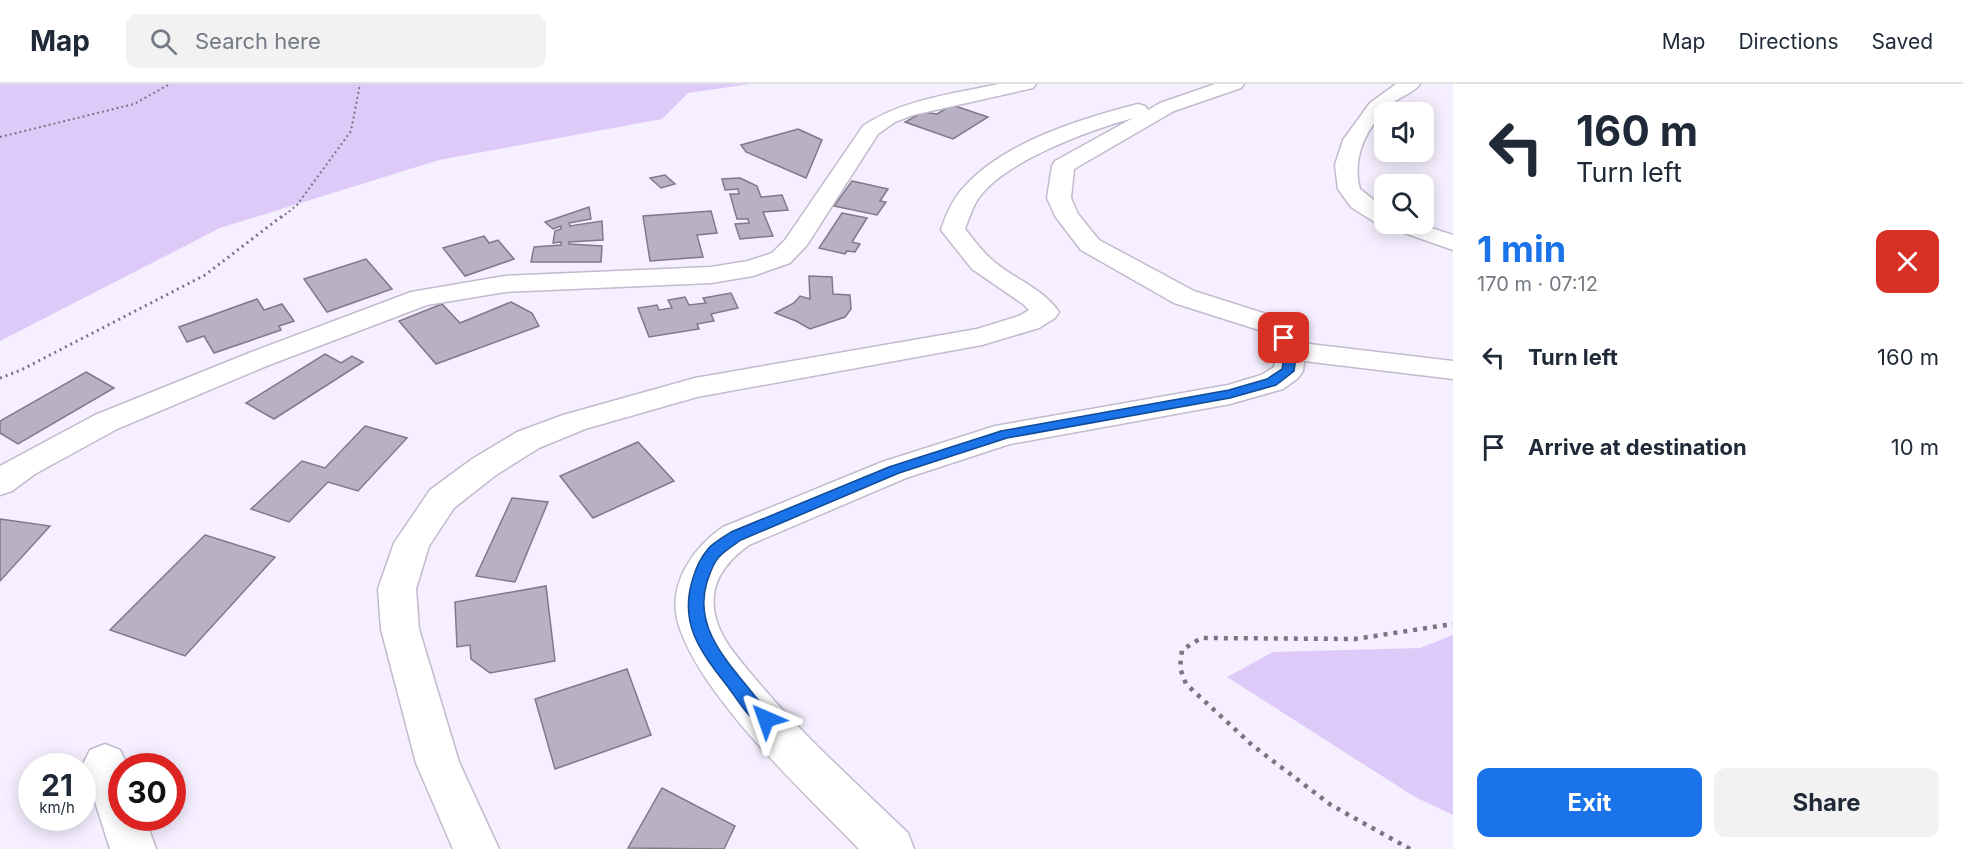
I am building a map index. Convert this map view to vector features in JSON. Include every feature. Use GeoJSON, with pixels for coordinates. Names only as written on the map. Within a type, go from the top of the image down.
{"type":"FeatureCollection","features":[{"type":"Feature","properties":{"kind":"street"},"geometry":{"type":"LineString","coordinates":[[0,483],[23,466],[106,422],[259,359],[421,298],[506,284],[711,275],[753,268],[780,258],[794,245],[870,130],[888,118],[907,110],[1026,84]]}},
{"type":"Feature","properties":{"kind":"street"},"geometry":{"type":"LineString","coordinates":[[891,849],[750,703],[708,648],[696,619],[696,594],[704,570],[713,553],[736,536],[894,470],[1005,434],[1230,394],[1272,382],[1288,371],[1291,351],[1284,338],[1269,324],[1184,297],[1090,245],[1067,216],[1059,198],[1063,166],[1167,107],[1234,84]]}},
{"type":"Feature","properties":{"kind":"street"},"geometry":{"type":"LineString","coordinates":[[1374,211],[1360,202],[1349,190],[1346,177],[1348,153],[1365,122],[1387,98],[1410,84]]}},
{"type":"Feature","properties":{"kind":"street"},"geometry":{"type":"LineString","coordinates":[[476,849],[438,763],[400,629],[397,589],[412,543],[442,499],[484,467],[528,440],[631,405],[729,381],[982,337],[1029,322],[1045,312],[1033,298],[981,264],[953,230],[960,208],[976,186],[1003,167],[1050,140],[1106,119],[1146,108],[1167,107]]}},
{"type":"Feature","properties":{"kind":"street"},"geometry":{"type":"LineString","coordinates":[[1426,234],[1453,243]]}},
{"type":"Feature","properties":{"kind":"street"},"geometry":{"type":"LineString","coordinates":[[1291,351],[1453,370]]}},
{"type":"Feature","properties":{"kind":"street"},"geometry":{"type":"LineString","coordinates":[[105,764],[108,773]]}},
{"type":"Feature","properties":{"kind":"street"},"geometry":{"type":"LineString","coordinates":[[127,831],[133,849]]}},
{"type":"Feature","properties":{"kind":"path"},"geometry":{"type":"LineString","coordinates":[[0,137],[134,104],[170,84]]}},
{"type":"Feature","properties":{"kind":"path"},"geometry":{"type":"LineString","coordinates":[[0,378],[21,370],[205,275],[297,205],[351,131],[360,84]]}},
{"type":"Feature","properties":{"kind":"path"},"geometry":{"type":"LineString","coordinates":[[1410,849],[1331,805],[1252,745],[1186,684],[1180,668],[1182,650],[1201,638],[1355,639],[1453,624]]}},
{"type":"Feature","properties":{"kind":"shaded area"},"geometry":{"type":"Polygon","coordinates":[[[0,84],[750,84],[688,93],[662,119],[439,160],[220,228],[0,341],[0,84]]]}},
{"type":"Feature","properties":{"kind":"shaded area"},"geometry":{"type":"Polygon","coordinates":[[[1453,635],[1453,815],[1415,797],[1227,677],[1273,652],[1420,648],[1453,635]]]}},
{"type":"Feature","properties":{"kind":"building"},"geometry":{"type":"Polygon","coordinates":[[[952,105],[988,117],[953,139],[905,122],[923,112],[937,114],[952,105]]]}},
{"type":"Feature","properties":{"kind":"building"},"geometry":{"type":"Polygon","coordinates":[[[798,129],[822,140],[806,178],[746,152],[741,145],[798,129]]]}},
{"type":"Feature","properties":{"kind":"building"},"geometry":{"type":"Polygon","coordinates":[[[665,175],[675,184],[661,188],[650,178],[665,175]]]}},
{"type":"Feature","properties":{"kind":"building"},"geometry":{"type":"Polygon","coordinates":[[[740,178],[757,186],[761,197],[782,195],[788,210],[763,212],[773,236],[740,239],[735,224],[749,223],[748,219],[737,219],[730,194],[739,194],[738,189],[725,190],[722,179],[740,178]]]}},
{"type":"Feature","properties":{"kind":"building"},"geometry":{"type":"Polygon","coordinates":[[[852,181],[888,189],[880,201],[886,202],[877,215],[834,206],[852,181]]]}},
{"type":"Feature","properties":{"kind":"building"},"geometry":{"type":"Polygon","coordinates":[[[589,207],[591,219],[569,223],[570,226],[602,221],[603,240],[569,242],[569,244],[602,246],[601,262],[531,262],[534,247],[561,245],[561,242],[553,243],[555,231],[561,229],[561,226],[553,229],[545,222],[589,207]]]}},
{"type":"Feature","properties":{"kind":"building"},"geometry":{"type":"Polygon","coordinates":[[[711,211],[717,233],[697,235],[703,257],[650,261],[643,216],[711,211]]]}},
{"type":"Feature","properties":{"kind":"building"},"geometry":{"type":"Polygon","coordinates":[[[842,213],[867,218],[852,242],[860,244],[855,252],[847,251],[845,254],[819,248],[842,213]]]}},
{"type":"Feature","properties":{"kind":"building"},"geometry":{"type":"Polygon","coordinates":[[[484,236],[489,243],[498,240],[514,259],[465,276],[443,248],[484,236]]]}},
{"type":"Feature","properties":{"kind":"building"},"geometry":{"type":"Polygon","coordinates":[[[366,259],[392,289],[327,312],[304,279],[366,259]]]}},
{"type":"Feature","properties":{"kind":"building"},"geometry":{"type":"Polygon","coordinates":[[[809,276],[832,277],[833,294],[850,295],[851,309],[845,317],[810,329],[775,313],[794,303],[800,296],[810,299],[809,276]]]}},
{"type":"Feature","properties":{"kind":"building"},"geometry":{"type":"Polygon","coordinates":[[[731,293],[738,308],[711,314],[714,321],[697,324],[699,329],[649,337],[638,308],[657,305],[659,310],[672,308],[668,300],[685,297],[689,305],[706,303],[703,298],[731,293]]]}},
{"type":"Feature","properties":{"kind":"building"},"geometry":{"type":"Polygon","coordinates":[[[257,299],[264,310],[282,304],[294,321],[279,326],[281,330],[214,353],[204,336],[187,342],[179,327],[257,299]]]}},
{"type":"Feature","properties":{"kind":"building"},"geometry":{"type":"Polygon","coordinates":[[[511,302],[532,313],[539,326],[436,364],[399,321],[442,304],[460,323],[511,302]]]}},
{"type":"Feature","properties":{"kind":"building"},"geometry":{"type":"Polygon","coordinates":[[[325,354],[341,363],[352,356],[363,362],[274,419],[246,403],[325,354]]]}},
{"type":"Feature","properties":{"kind":"building"},"geometry":{"type":"Polygon","coordinates":[[[86,372],[114,388],[18,444],[0,433],[0,421],[86,372]]]}},
{"type":"Feature","properties":{"kind":"building"},"geometry":{"type":"Polygon","coordinates":[[[365,426],[407,438],[358,491],[328,482],[289,522],[251,509],[302,461],[325,468],[365,426]]]}},
{"type":"Feature","properties":{"kind":"building"},"geometry":{"type":"Polygon","coordinates":[[[638,442],[674,481],[593,518],[560,476],[638,442]]]}},
{"type":"Feature","properties":{"kind":"building"},"geometry":{"type":"Polygon","coordinates":[[[512,498],[548,502],[515,582],[476,576],[512,498]]]}},
{"type":"Feature","properties":{"kind":"building"},"geometry":{"type":"Polygon","coordinates":[[[0,519],[50,526],[0,581],[0,519]]]}},
{"type":"Feature","properties":{"kind":"building"},"geometry":{"type":"Polygon","coordinates":[[[205,535],[275,557],[185,656],[110,630],[205,535]]]}},
{"type":"Feature","properties":{"kind":"building"},"geometry":{"type":"Polygon","coordinates":[[[546,586],[555,661],[490,673],[471,659],[470,645],[457,647],[455,602],[546,586]]]}},
{"type":"Feature","properties":{"kind":"building"},"geometry":{"type":"Polygon","coordinates":[[[627,669],[651,735],[555,769],[535,699],[627,669]]]}},
{"type":"Feature","properties":{"kind":"building"},"geometry":{"type":"Polygon","coordinates":[[[662,788],[735,826],[724,849],[628,848],[662,788]]]}},
{"type":"Feature","properties":{"kind":"route"},"geometry":{"type":"LineString","coordinates":[[766,719],[750,703],[708,648],[696,619],[696,594],[704,570],[713,553],[736,536],[894,470],[1005,434],[1230,394],[1272,382],[1288,371],[1291,351],[1284,338]]}}]}
